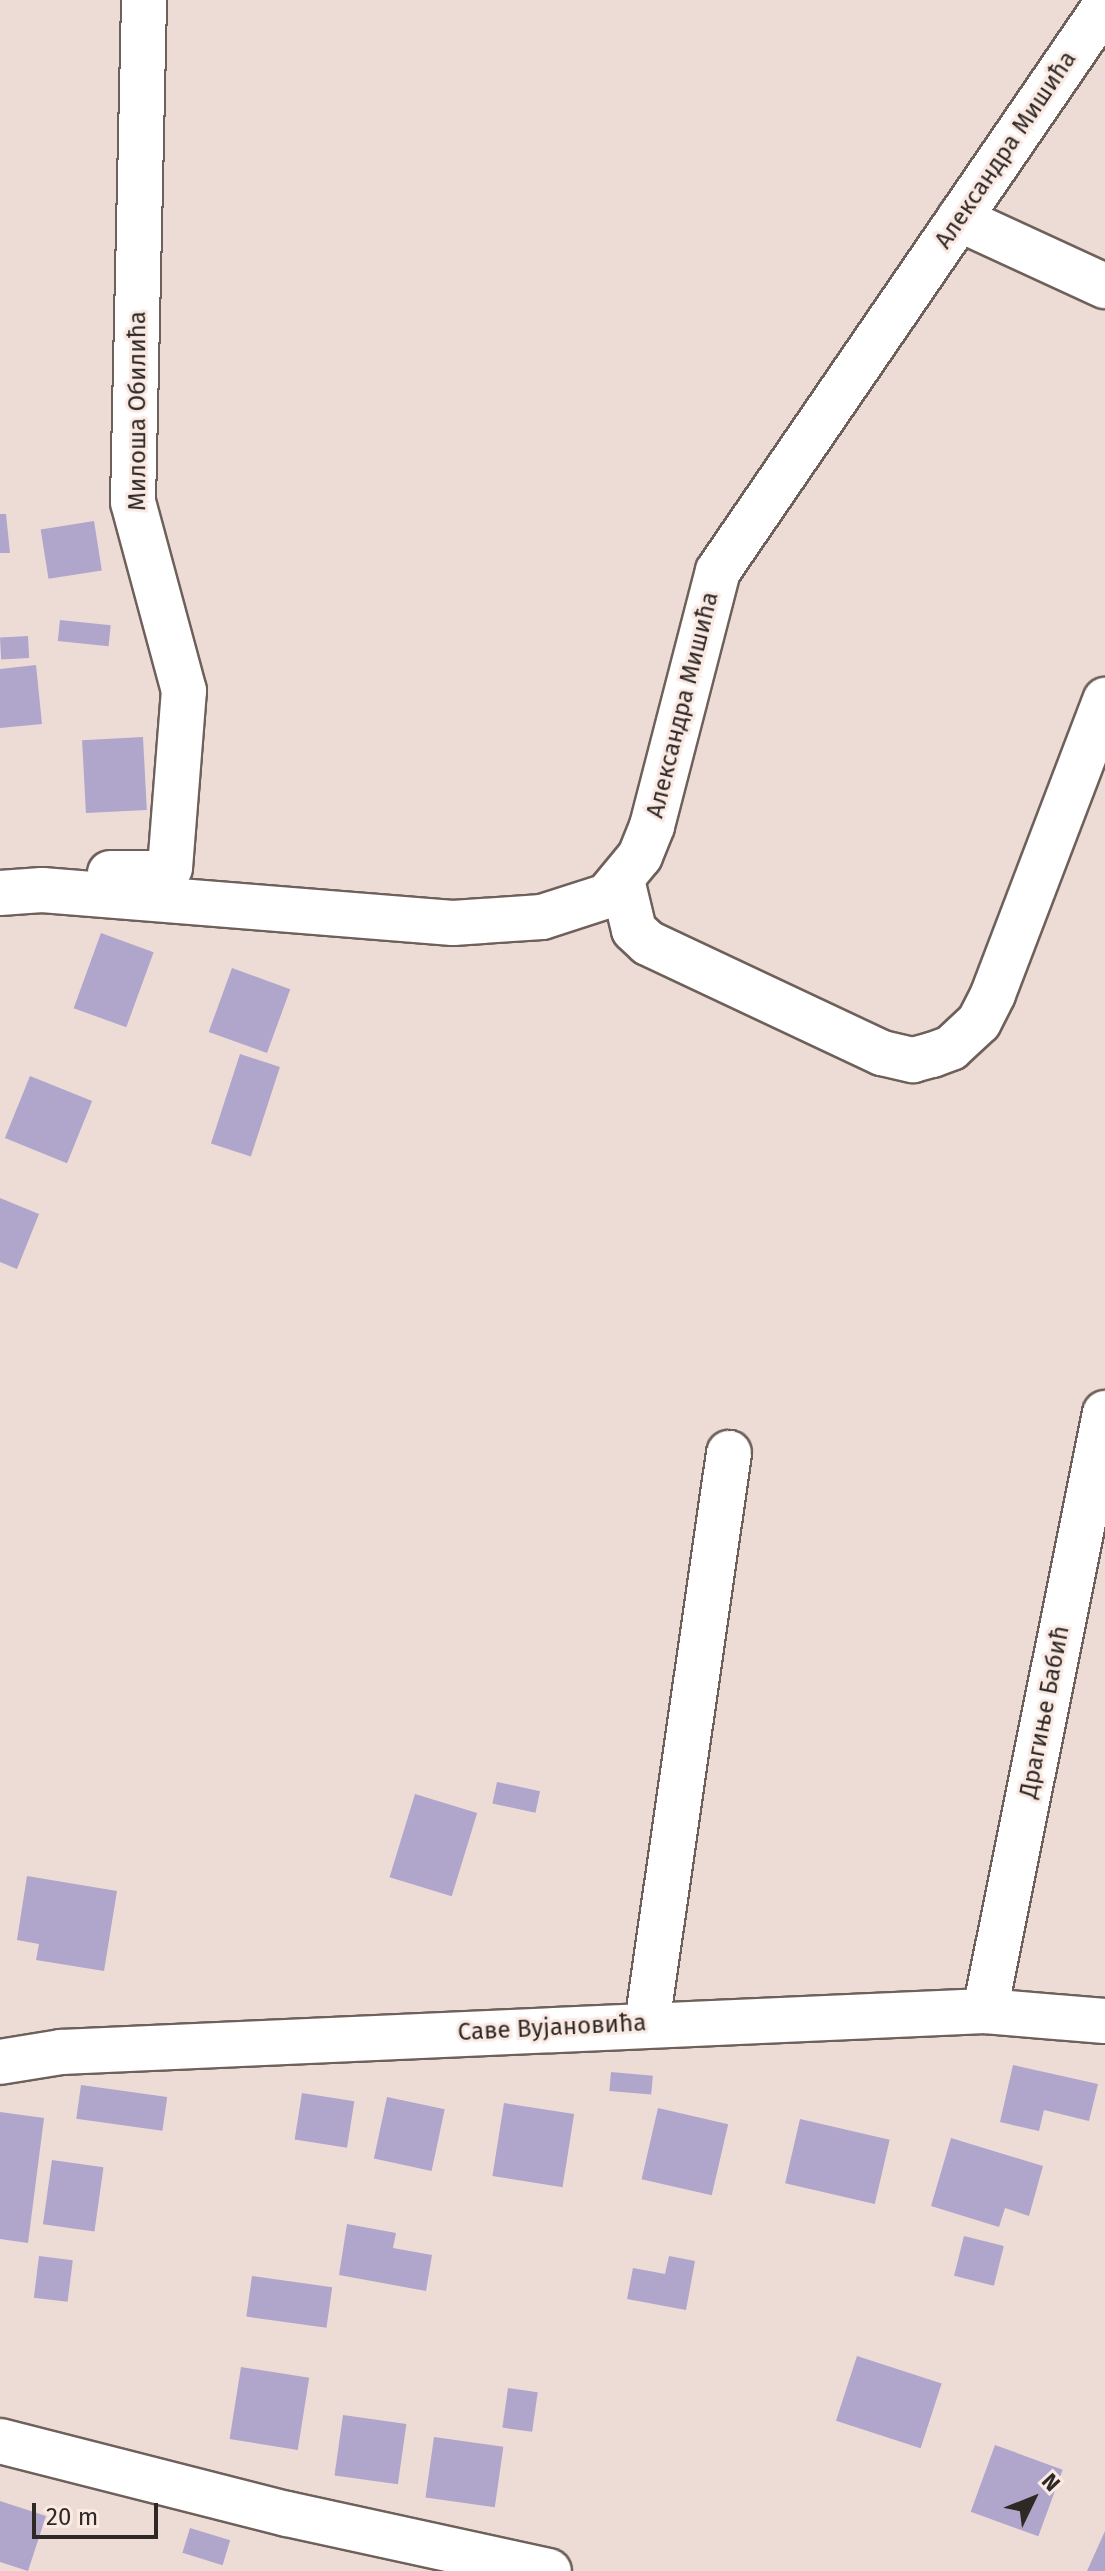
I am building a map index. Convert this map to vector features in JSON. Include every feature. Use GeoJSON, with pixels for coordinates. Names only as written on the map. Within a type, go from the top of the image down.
{"type":"FeatureCollection","features":[{"type":"Feature","properties":{"kind":"street","name":"Милоша Обилића"},"geometry":{"type":"LineString","coordinates":[[21,891],[60,872],[161,873],[176,851],[184,691],[133,502],[144,0]]}},
{"type":"Feature","properties":{"kind":"street","name":"Александра Мишића"},"geometry":{"type":"LineString","coordinates":[[21,891],[453,923],[542,917],[589,906],[622,880],[652,826],[718,571],[1105,6]]}},
{"type":"Feature","properties":{"kind":"street"},"geometry":{"type":"LineString","coordinates":[[959,219],[1105,286]]}},
{"type":"Feature","properties":{"kind":"street"},"geometry":{"type":"LineString","coordinates":[[622,880],[634,930],[648,943],[882,1053],[913,1060],[951,1048],[979,1022],[993,994],[1105,700]]}},
{"type":"Feature","properties":{"kind":"street","name":"Драгиње Бабић"},"geometry":{"type":"LineString","coordinates":[[985,2011],[1105,1413]]}},
{"type":"Feature","properties":{"kind":"street"},"geometry":{"type":"LineString","coordinates":[[647,2024],[729,1453]]}},
{"type":"Feature","properties":{"kind":"street","name":"Саве Вујановића"},"geometry":{"type":"LineString","coordinates":[[0,2062],[61,2052],[985,2011],[1105,2021]]}},
{"type":"Feature","properties":{"kind":"street"},"geometry":{"type":"LineString","coordinates":[[0,2441],[287,2514],[549,2571]]}},
{"type":"Feature","properties":{"kind":"building"},"geometry":{"type":"Polygon","coordinates":[[[0,514],[6,514],[10,553],[0,553],[0,514]]]}},
{"type":"Feature","properties":{"kind":"building"},"geometry":{"type":"Polygon","coordinates":[[[94,521],[102,570],[48,579],[41,529],[94,521]]]}},
{"type":"Feature","properties":{"kind":"building"},"geometry":{"type":"Polygon","coordinates":[[[60,620],[111,625],[109,646],[58,641],[60,620]]]}},
{"type":"Feature","properties":{"kind":"building"},"geometry":{"type":"Polygon","coordinates":[[[28,636],[29,658],[1,659],[0,637],[28,636]]]}},
{"type":"Feature","properties":{"kind":"building"},"geometry":{"type":"Polygon","coordinates":[[[36,665],[42,724],[0,728],[0,669],[36,665]]]}},
{"type":"Feature","properties":{"kind":"building"},"geometry":{"type":"Polygon","coordinates":[[[143,737],[147,810],[86,813],[82,740],[143,737]]]}},
{"type":"Feature","properties":{"kind":"building"},"geometry":{"type":"Polygon","coordinates":[[[101,933],[154,952],[126,1027],[74,1008],[101,933]]]}},
{"type":"Feature","properties":{"kind":"building"},"geometry":{"type":"Polygon","coordinates":[[[232,968],[290,989],[267,1053],[209,1032],[232,968]]]}},
{"type":"Feature","properties":{"kind":"building"},"geometry":{"type":"Polygon","coordinates":[[[240,1054],[280,1067],[251,1156],[211,1143],[240,1054]]]}},
{"type":"Feature","properties":{"kind":"building"},"geometry":{"type":"Polygon","coordinates":[[[30,1076],[92,1101],[67,1163],[5,1138],[30,1076]]]}},
{"type":"Feature","properties":{"kind":"building"},"geometry":{"type":"Polygon","coordinates":[[[0,1198],[39,1214],[17,1269],[0,1262],[0,1198]]]}},
{"type":"Feature","properties":{"kind":"building"},"geometry":{"type":"Polygon","coordinates":[[[497,1782],[540,1791],[535,1813],[492,1804],[497,1782]]]}},
{"type":"Feature","properties":{"kind":"building"},"geometry":{"type":"Polygon","coordinates":[[[415,1794],[477,1813],[452,1896],[390,1877],[415,1794]]]}},
{"type":"Feature","properties":{"kind":"building"},"geometry":{"type":"Polygon","coordinates":[[[27,1876],[117,1891],[104,1971],[36,1960],[39,1944],[17,1940],[27,1876]]]}},
{"type":"Feature","properties":{"kind":"building"},"geometry":{"type":"Polygon","coordinates":[[[1013,2065],[1098,2084],[1089,2121],[1044,2110],[1039,2131],[1000,2122],[1013,2065]]]}},
{"type":"Feature","properties":{"kind":"building"},"geometry":{"type":"Polygon","coordinates":[[[611,2072],[653,2076],[651,2095],[609,2091],[611,2072]]]}},
{"type":"Feature","properties":{"kind":"building"},"geometry":{"type":"Polygon","coordinates":[[[81,2085],[167,2097],[162,2131],[76,2119],[81,2085]]]}},
{"type":"Feature","properties":{"kind":"building"},"geometry":{"type":"Polygon","coordinates":[[[302,2093],[354,2101],[347,2148],[295,2139],[302,2093]]]}},
{"type":"Feature","properties":{"kind":"building"},"geometry":{"type":"Polygon","coordinates":[[[387,2097],[445,2109],[432,2171],[374,2159],[387,2097]]]}},
{"type":"Feature","properties":{"kind":"building"},"geometry":{"type":"Polygon","coordinates":[[[504,2103],[574,2114],[563,2187],[492,2176],[504,2103]]]}},
{"type":"Feature","properties":{"kind":"building"},"geometry":{"type":"Polygon","coordinates":[[[658,2108],[728,2124],[712,2195],[642,2179],[658,2108]]]}},
{"type":"Feature","properties":{"kind":"building"},"geometry":{"type":"Polygon","coordinates":[[[0,2112],[44,2118],[28,2243],[0,2239],[0,2112]]]}},
{"type":"Feature","properties":{"kind":"building"},"geometry":{"type":"Polygon","coordinates":[[[800,2119],[890,2140],[875,2204],[785,2183],[800,2119]]]}},
{"type":"Feature","properties":{"kind":"building"},"geometry":{"type":"Polygon","coordinates":[[[951,2138],[1043,2166],[1029,2216],[1005,2208],[999,2227],[931,2206],[951,2138]]]}},
{"type":"Feature","properties":{"kind":"building"},"geometry":{"type":"Polygon","coordinates":[[[52,2160],[103,2167],[94,2232],[43,2224],[52,2160]]]}},
{"type":"Feature","properties":{"kind":"building"},"geometry":{"type":"Polygon","coordinates":[[[347,2224],[396,2233],[393,2248],[432,2255],[426,2291],[339,2275],[347,2224]]]}},
{"type":"Feature","properties":{"kind":"building"},"geometry":{"type":"Polygon","coordinates":[[[964,2236],[1004,2246],[994,2286],[954,2276],[964,2236]]]}},
{"type":"Feature","properties":{"kind":"building"},"geometry":{"type":"Polygon","coordinates":[[[39,2256],[73,2260],[68,2302],[34,2298],[39,2256]]]}},
{"type":"Feature","properties":{"kind":"building"},"geometry":{"type":"Polygon","coordinates":[[[669,2256],[695,2261],[686,2310],[627,2299],[633,2268],[665,2274],[669,2256]]]}},
{"type":"Feature","properties":{"kind":"building"},"geometry":{"type":"Polygon","coordinates":[[[252,2276],[332,2287],[327,2328],[246,2317],[252,2276]]]}},
{"type":"Feature","properties":{"kind":"building"},"geometry":{"type":"Polygon","coordinates":[[[857,2356],[942,2384],[921,2448],[836,2421],[857,2356]]]}},
{"type":"Feature","properties":{"kind":"building"},"geometry":{"type":"Polygon","coordinates":[[[241,2367],[309,2378],[298,2450],[230,2439],[241,2367]]]}},
{"type":"Feature","properties":{"kind":"building"},"geometry":{"type":"Polygon","coordinates":[[[508,2388],[538,2392],[532,2432],[502,2428],[508,2388]]]}},
{"type":"Feature","properties":{"kind":"building"},"geometry":{"type":"Polygon","coordinates":[[[343,2415],[406,2424],[398,2484],[335,2475],[343,2415]]]}},
{"type":"Feature","properties":{"kind":"building"},"geometry":{"type":"Polygon","coordinates":[[[434,2437],[503,2447],[495,2507],[426,2497],[434,2437]]]}},
{"type":"Feature","properties":{"kind":"building"},"geometry":{"type":"Polygon","coordinates":[[[995,2445],[1063,2470],[1038,2536],[971,2512],[995,2445]]]}},
{"type":"Feature","properties":{"kind":"building"},"geometry":{"type":"Polygon","coordinates":[[[0,2501],[46,2516],[28,2571],[0,2562],[0,2501]]]}},
{"type":"Feature","properties":{"kind":"building"},"geometry":{"type":"Polygon","coordinates":[[[190,2528],[230,2540],[223,2565],[182,2553],[190,2528]]]}},
{"type":"Feature","properties":{"kind":"building"},"geometry":{"type":"Polygon","coordinates":[[[1105,2531],[1105,2571],[1087,2571],[1105,2531]]]}}]}
